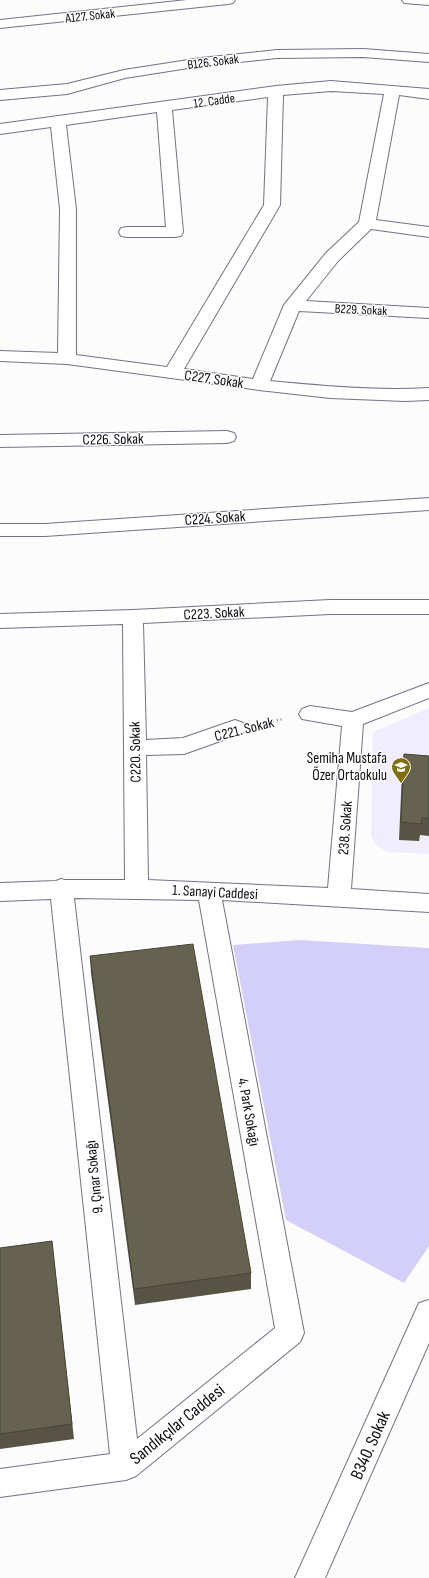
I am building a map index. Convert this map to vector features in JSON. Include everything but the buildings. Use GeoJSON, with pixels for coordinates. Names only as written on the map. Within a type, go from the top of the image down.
{"type":"FeatureCollection","features":[{"type":"Feature","properties":{"kind":"street","name":"A127. Sokak"},"geometry":{"type":"LineString","coordinates":[[0,24],[112,6],[228,0]]}},
{"type":"Feature","properties":{"kind":"street"},"geometry":{"type":"LineString","coordinates":[[409,0],[429,1]]}},
{"type":"Feature","properties":{"kind":"street","name":"B126. Sokak"},"geometry":{"type":"LineString","coordinates":[[0,95],[67,89],[124,74],[200,62],[278,54],[363,53],[429,58]]}},
{"type":"Feature","properties":{"kind":"street","name":"12. Cadde"},"geometry":{"type":"LineString","coordinates":[[0,129],[164,108],[276,91],[331,86],[429,94]]}},
{"type":"Feature","properties":{"kind":"street"},"geometry":{"type":"LineString","coordinates":[[259,385],[293,305],[332,257],[367,224],[392,90]]}},
{"type":"Feature","properties":{"kind":"street"},"geometry":{"type":"LineString","coordinates":[[173,373],[272,205],[276,91]]}},
{"type":"Feature","properties":{"kind":"street"},"geometry":{"type":"LineString","coordinates":[[127,232],[175,232],[164,108]]}},
{"type":"Feature","properties":{"kind":"street"},"geometry":{"type":"LineString","coordinates":[[58,122],[68,209],[67,358]]}},
{"type":"Feature","properties":{"kind":"street"},"geometry":{"type":"LineString","coordinates":[[367,224],[429,232]]}},
{"type":"Feature","properties":{"kind":"street","name":"B229. Sokak"},"geometry":{"type":"LineString","coordinates":[[293,305],[429,313]]}},
{"type":"Feature","properties":{"kind":"street","name":"C227. Sokak"},"geometry":{"type":"LineString","coordinates":[[0,356],[67,358],[259,385],[330,392],[405,395],[429,394]]}},
{"type":"Feature","properties":{"kind":"street","name":"C226. Sokak"},"geometry":{"type":"LineString","coordinates":[[0,441],[227,437]]}},
{"type":"Feature","properties":{"kind":"street","name":"C224. Sokak"},"geometry":{"type":"LineString","coordinates":[[0,530],[44,530],[429,504]]}},
{"type":"Feature","properties":{"kind":"street","name":"C223. Sokak"},"geometry":{"type":"LineString","coordinates":[[0,621],[133,617],[330,607],[429,607]]}},
{"type":"Feature","properties":{"kind":"street","name":"C220. Sokak"},"geometry":{"type":"LineString","coordinates":[[133,617],[137,888]]}},
{"type":"Feature","properties":{"kind":"street"},"geometry":{"type":"LineString","coordinates":[[310,714],[353,720],[429,690]]}},
{"type":"Feature","properties":{"kind":"street","name":"238. Sokak"},"geometry":{"type":"LineString","coordinates":[[339,898],[353,720]]}},
{"type":"Feature","properties":{"kind":"street","name":"C221. Sokak"},"geometry":{"type":"LineString","coordinates":[[135,748],[184,746],[235,728]]}},
{"type":"Feature","properties":{"kind":"street","name":"1. Sanayi Caddesi"},"geometry":{"type":"LineString","coordinates":[[0,892],[61,888],[137,888],[429,903]]}},
{"type":"Feature","properties":{"kind":"street","name":"9. Çınar Sokağı"},"geometry":{"type":"LineString","coordinates":[[61,888],[126,1466]]}},
{"type":"Feature","properties":{"kind":"street","name":"4. Park Sokağı"},"geometry":{"type":"LineString","coordinates":[[209,892],[290,1333]]}},
{"type":"Feature","properties":{"kind":"street","name":"B340. Sokak"},"geometry":{"type":"LineString","coordinates":[[310,1578],[429,1312]]}},
{"type":"Feature","properties":{"kind":"street","name":"Sandıkçılar Caddesi"},"geometry":{"type":"LineString","coordinates":[[0,1483],[126,1466],[290,1333]]}},
{"type":"Feature","properties":{"kind":"path","name":"C221. Sokak"},"geometry":{"type":"LineString","coordinates":[[235,728],[310,714]]}},
{"type":"Feature","properties":{"kind":"shaded area","name":"Semiha Mustafa Özer Ortaokulu"},"geometry":{"type":"Polygon","coordinates":[[[429,708],[429,854],[387,852],[377,846],[371,836],[373,732],[429,708]]]}},
{"type":"Feature","properties":{"kind":"shaded area"},"geometry":{"type":"Polygon","coordinates":[[[300,940],[429,948],[429,1246],[404,1283],[286,1220],[233,945],[300,940]]]}},
{"type":"Feature","properties":{"kind":"place","name":"Semiha Mustafa Özer Ortaokulu"},"geometry":{"type":"Point","coordinates":[401,784]}}]}
